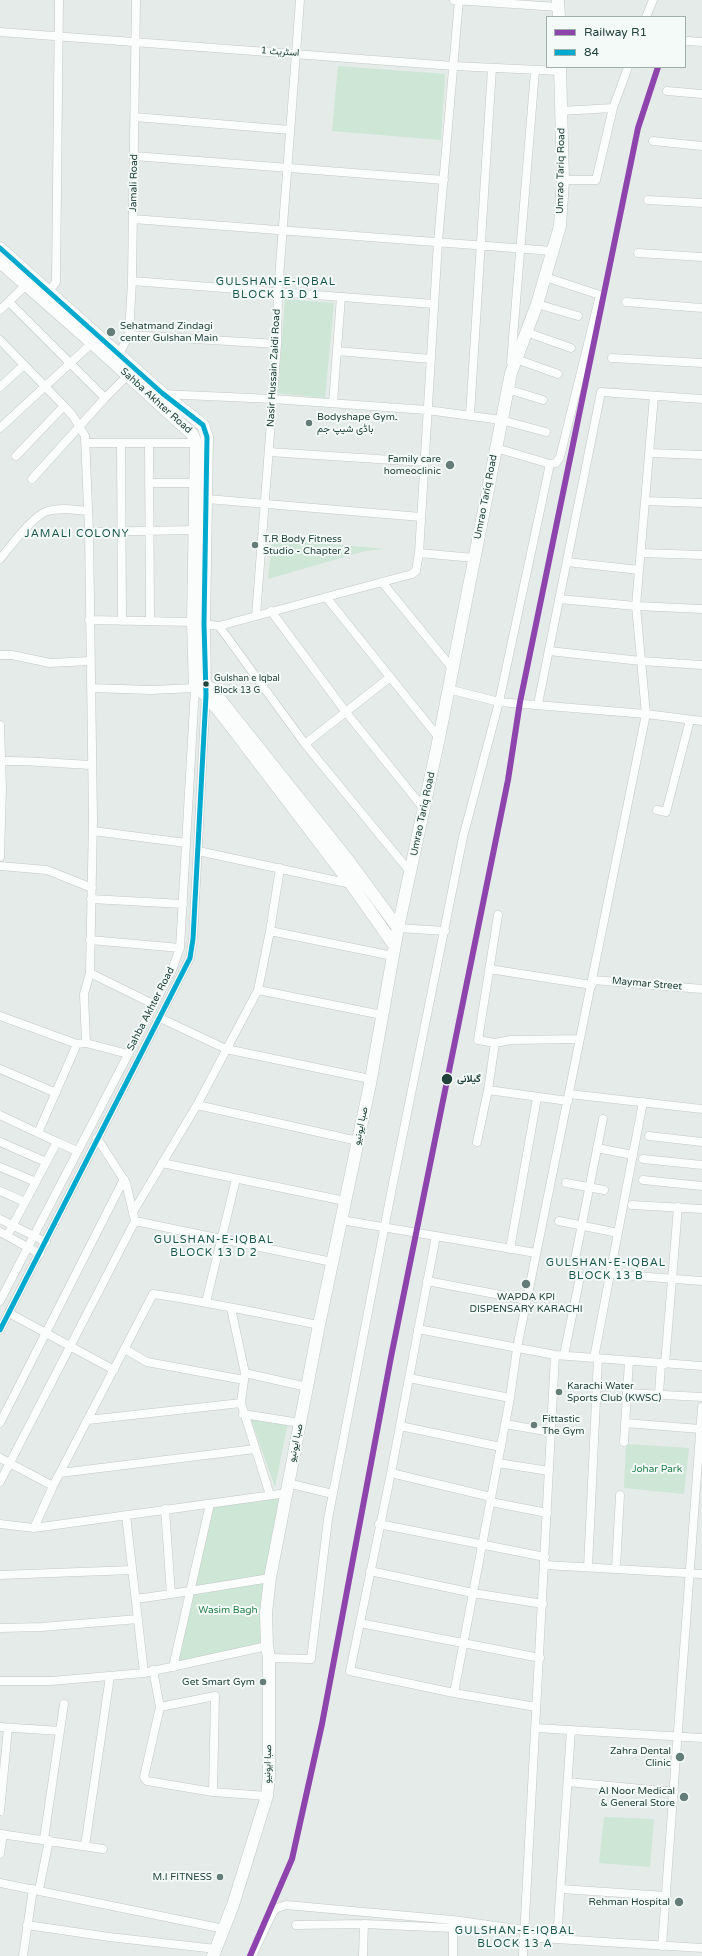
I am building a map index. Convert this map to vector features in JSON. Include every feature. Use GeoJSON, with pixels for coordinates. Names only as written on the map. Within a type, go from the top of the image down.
{"type":"FeatureCollection","features":[{"type":"Feature","properties":{"kind":"main road","name":"Umrao Tariq Road"},"geometry":{"type":"LineString","coordinates":[[398,928],[439,738],[507,389],[511,373],[537,304],[560,226],[563,180],[560,69]]}},
{"type":"Feature","properties":{"kind":"main road","name":"Sahba Akhter Road"},"geometry":{"type":"LineString","coordinates":[[0,248],[92,343],[116,358],[128,375],[203,425],[207,437],[207,499],[198,623]]}},
{"type":"Feature","properties":{"kind":"main road","name":"Sahba Akhter Road"},"geometry":{"type":"LineString","coordinates":[[0,262],[26,285],[46,295],[159,396],[193,435],[196,442],[195,530],[202,691]]}},
{"type":"Feature","properties":{"kind":"main road"},"geometry":{"type":"LineString","coordinates":[[202,691],[230,719],[348,860],[398,928]]}},
{"type":"Feature","properties":{"kind":"main road"},"geometry":{"type":"LineString","coordinates":[[230,719],[351,884],[393,951]]}},
{"type":"Feature","properties":{"kind":"main road","name":"صبا ایونیو"},"geometry":{"type":"LineString","coordinates":[[214,1953],[246,1867],[267,1796],[269,1776],[268,1652],[266,1613],[270,1578],[286,1489],[319,1325],[358,1141],[398,928]]}},
{"type":"Feature","properties":{"kind":"street"},"geometry":{"type":"LineString","coordinates":[[46,295],[56,282],[59,0]]}},
{"type":"Feature","properties":{"kind":"street","name":"Jamali Road"},"geometry":{"type":"LineString","coordinates":[[116,358],[129,335],[132,281],[136,0]]}},
{"type":"Feature","properties":{"kind":"street","name":"Nasir Hussain Zaidi Road"},"geometry":{"type":"LineString","coordinates":[[256,616],[277,344],[278,292],[300,0]]}},
{"type":"Feature","properties":{"kind":"street"},"geometry":{"type":"LineString","coordinates":[[453,0],[558,8]]}},
{"type":"Feature","properties":{"kind":"street"},"geometry":{"type":"LineString","coordinates":[[89,620],[198,623],[219,626],[412,574],[416,571],[419,553],[438,242],[459,0]]}},
{"type":"Feature","properties":{"kind":"street"},"geometry":{"type":"LineString","coordinates":[[646,16],[653,0]]}},
{"type":"Feature","properties":{"kind":"street","name":"اسٹریٹ 1"},"geometry":{"type":"LineString","coordinates":[[0,32],[454,66],[535,71],[560,69]]}},
{"type":"Feature","properties":{"kind":"street"},"geometry":{"type":"LineString","coordinates":[[688,41],[702,42]]}},
{"type":"Feature","properties":{"kind":"street"},"geometry":{"type":"LineString","coordinates":[[470,415],[492,68]]}},
{"type":"Feature","properties":{"kind":"street"},"geometry":{"type":"LineString","coordinates":[[563,180],[596,180],[613,108],[628,68]]}},
{"type":"Feature","properties":{"kind":"street"},"geometry":{"type":"LineString","coordinates":[[511,373],[535,71]]}},
{"type":"Feature","properties":{"kind":"street"},"geometry":{"type":"LineString","coordinates":[[667,91],[702,94]]}},
{"type":"Feature","properties":{"kind":"street"},"geometry":{"type":"LineString","coordinates":[[561,110],[613,108]]}},
{"type":"Feature","properties":{"kind":"street"},"geometry":{"type":"LineString","coordinates":[[134,117],[290,130]]}},
{"type":"Feature","properties":{"kind":"street"},"geometry":{"type":"LineString","coordinates":[[653,141],[702,146]]}},
{"type":"Feature","properties":{"kind":"street"},"geometry":{"type":"LineString","coordinates":[[134,156],[444,180]]}},
{"type":"Feature","properties":{"kind":"street"},"geometry":{"type":"LineString","coordinates":[[648,200],[702,203]]}},
{"type":"Feature","properties":{"kind":"street"},"geometry":{"type":"LineString","coordinates":[[133,219],[553,251]]}},
{"type":"Feature","properties":{"kind":"street"},"geometry":{"type":"LineString","coordinates":[[638,253],[702,257]]}},
{"type":"Feature","properties":{"kind":"street"},"geometry":{"type":"LineString","coordinates":[[496,448],[550,464],[556,463],[560,457],[600,295],[545,277]]}},
{"type":"Feature","properties":{"kind":"street"},"geometry":{"type":"LineString","coordinates":[[132,281],[434,304]]}},
{"type":"Feature","properties":{"kind":"street"},"geometry":{"type":"LineString","coordinates":[[0,310],[26,285]]}},
{"type":"Feature","properties":{"kind":"street"},"geometry":{"type":"LineString","coordinates":[[333,403],[341,297]]}},
{"type":"Feature","properties":{"kind":"street"},"geometry":{"type":"LineString","coordinates":[[9,302],[105,398]]}},
{"type":"Feature","properties":{"kind":"street"},"geometry":{"type":"LineString","coordinates":[[626,302],[702,308]]}},
{"type":"Feature","properties":{"kind":"street"},"geometry":{"type":"LineString","coordinates":[[537,304],[578,316]]}},
{"type":"Feature","properties":{"kind":"street"},"geometry":{"type":"LineString","coordinates":[[526,332],[571,348]]}},
{"type":"Feature","properties":{"kind":"street"},"geometry":{"type":"LineString","coordinates":[[129,335],[277,344]]}},
{"type":"Feature","properties":{"kind":"street"},"geometry":{"type":"LineString","coordinates":[[0,428],[92,343]]}},
{"type":"Feature","properties":{"kind":"street"},"geometry":{"type":"LineString","coordinates":[[2,345],[64,406],[85,436],[86,443],[89,532],[93,831],[90,973],[84,994],[86,1043]]}},
{"type":"Feature","properties":{"kind":"street"},"geometry":{"type":"LineString","coordinates":[[337,351],[431,359]]}},
{"type":"Feature","properties":{"kind":"street"},"geometry":{"type":"LineString","coordinates":[[612,358],[702,363]]}},
{"type":"Feature","properties":{"kind":"street"},"geometry":{"type":"LineString","coordinates":[[516,359],[558,374]]}},
{"type":"Feature","properties":{"kind":"street"},"geometry":{"type":"LineString","coordinates":[[0,387],[24,365]]}},
{"type":"Feature","properties":{"kind":"street"},"geometry":{"type":"LineString","coordinates":[[32,479],[79,426],[128,375]]}},
{"type":"Feature","properties":{"kind":"street"},"geometry":{"type":"LineString","coordinates":[[507,389],[543,400]]}},
{"type":"Feature","properties":{"kind":"street"},"geometry":{"type":"LineString","coordinates":[[538,704],[601,392],[702,399]]}},
{"type":"Feature","properties":{"kind":"street"},"geometry":{"type":"LineString","coordinates":[[159,396],[273,399],[428,410],[501,420],[546,432]]}},
{"type":"Feature","properties":{"kind":"street"},"geometry":{"type":"LineString","coordinates":[[454,1693],[510,1398],[517,1348],[646,714],[636,606],[654,396]]}},
{"type":"Feature","properties":{"kind":"street"},"geometry":{"type":"LineString","coordinates":[[16,456],[64,406]]}},
{"type":"Feature","properties":{"kind":"street"},"geometry":{"type":"LineString","coordinates":[[86,443],[149,444],[196,442]]}},
{"type":"Feature","properties":{"kind":"street"},"geometry":{"type":"LineString","coordinates":[[121,443],[122,621]]}},
{"type":"Feature","properties":{"kind":"street"},"geometry":{"type":"LineString","coordinates":[[149,444],[150,621]]}},
{"type":"Feature","properties":{"kind":"street"},"geometry":{"type":"LineString","coordinates":[[269,452],[424,462]]}},
{"type":"Feature","properties":{"kind":"street"},"geometry":{"type":"LineString","coordinates":[[650,453],[702,455]]}},
{"type":"Feature","properties":{"kind":"street"},"geometry":{"type":"LineString","coordinates":[[0,1682],[51,1681],[110,1676],[268,1652],[310,1659],[321,1565],[333,1494],[398,1158],[463,837],[499,702],[550,464]]}},
{"type":"Feature","properties":{"kind":"street"},"geometry":{"type":"LineString","coordinates":[[149,483],[195,483]]}},
{"type":"Feature","properties":{"kind":"street"},"geometry":{"type":"LineString","coordinates":[[207,499],[421,517]]}},
{"type":"Feature","properties":{"kind":"street"},"geometry":{"type":"LineString","coordinates":[[645,502],[702,503]]}},
{"type":"Feature","properties":{"kind":"street"},"geometry":{"type":"LineString","coordinates":[[0,558],[36,518],[46,511],[61,508],[88,511]]}},
{"type":"Feature","properties":{"kind":"street"},"geometry":{"type":"LineString","coordinates":[[89,532],[195,530]]}},
{"type":"Feature","properties":{"kind":"street"},"geometry":{"type":"LineString","coordinates":[[641,552],[702,555]]}},
{"type":"Feature","properties":{"kind":"street"},"geometry":{"type":"LineString","coordinates":[[419,553],[474,558]]}},
{"type":"Feature","properties":{"kind":"street"},"geometry":{"type":"LineString","coordinates":[[567,562],[639,570]]}},
{"type":"Feature","properties":{"kind":"street"},"geometry":{"type":"LineString","coordinates":[[382,582],[452,668]]}},
{"type":"Feature","properties":{"kind":"street"},"geometry":{"type":"LineString","coordinates":[[326,597],[389,678],[439,738]]}},
{"type":"Feature","properties":{"kind":"street"},"geometry":{"type":"LineString","coordinates":[[560,599],[636,606],[702,609]]}},
{"type":"Feature","properties":{"kind":"street"},"geometry":{"type":"LineString","coordinates":[[271,612],[346,711],[424,809]]}},
{"type":"Feature","properties":{"kind":"street"},"geometry":{"type":"LineString","coordinates":[[219,626],[305,744],[411,873]]}},
{"type":"Feature","properties":{"kind":"street"},"geometry":{"type":"LineString","coordinates":[[549,651],[641,661],[702,664]]}},
{"type":"Feature","properties":{"kind":"street"},"geometry":{"type":"LineString","coordinates":[[0,655],[12,655],[50,663],[90,661]]}},
{"type":"Feature","properties":{"kind":"street"},"geometry":{"type":"LineString","coordinates":[[305,744],[389,678]]}},
{"type":"Feature","properties":{"kind":"street"},"geometry":{"type":"LineString","coordinates":[[91,688],[202,691]]}},
{"type":"Feature","properties":{"kind":"street"},"geometry":{"type":"LineString","coordinates":[[448,689],[499,702],[646,714],[702,721]]}},
{"type":"Feature","properties":{"kind":"street","name":"Sahba Akhter Road"},"geometry":{"type":"LineString","coordinates":[[0,1301],[35,1236],[77,1151],[177,958],[180,948],[186,843],[202,691]]}},
{"type":"Feature","properties":{"kind":"street","name":"Sahba Akhter Road"},"geometry":{"type":"LineString","coordinates":[[0,1330],[190,958],[193,939],[198,851],[202,691]]}},
{"type":"Feature","properties":{"kind":"street"},"geometry":{"type":"LineString","coordinates":[[657,810],[666,812],[690,720]]}},
{"type":"Feature","properties":{"kind":"street"},"geometry":{"type":"LineString","coordinates":[[0,725],[2,761],[0,857]]}},
{"type":"Feature","properties":{"kind":"street"},"geometry":{"type":"LineString","coordinates":[[2,761],[30,760],[58,764],[92,765]]}},
{"type":"Feature","properties":{"kind":"street"},"geometry":{"type":"LineString","coordinates":[[93,831],[186,843]]}},
{"type":"Feature","properties":{"kind":"street"},"geometry":{"type":"LineString","coordinates":[[198,851],[351,884]]}},
{"type":"Feature","properties":{"kind":"street"},"geometry":{"type":"LineString","coordinates":[[0,866],[47,870],[92,888]]}},
{"type":"Feature","properties":{"kind":"street"},"geometry":{"type":"LineString","coordinates":[[133,1212],[197,1105],[258,990],[270,931],[280,868]]}},
{"type":"Feature","properties":{"kind":"street"},"geometry":{"type":"LineString","coordinates":[[91,899],[183,904]]}},
{"type":"Feature","properties":{"kind":"street"},"geometry":{"type":"LineString","coordinates":[[498,915],[478,1040],[495,1043],[511,1040],[580,1039]]}},
{"type":"Feature","properties":{"kind":"street"},"geometry":{"type":"LineString","coordinates":[[398,928],[445,931]]}},
{"type":"Feature","properties":{"kind":"street"},"geometry":{"type":"LineString","coordinates":[[270,931],[393,951]]}},
{"type":"Feature","properties":{"kind":"street"},"geometry":{"type":"LineString","coordinates":[[90,940],[180,948]]}},
{"type":"Feature","properties":{"kind":"street","name":"Maymar Street"},"geometry":{"type":"LineString","coordinates":[[489,969],[592,983],[702,989]]}},
{"type":"Feature","properties":{"kind":"street"},"geometry":{"type":"LineString","coordinates":[[90,973],[154,1004]]}},
{"type":"Feature","properties":{"kind":"street"},"geometry":{"type":"LineString","coordinates":[[258,990],[382,1015]]}},
{"type":"Feature","properties":{"kind":"street"},"geometry":{"type":"LineString","coordinates":[[0,1016],[77,1044],[86,1043],[128,1054]]}},
{"type":"Feature","properties":{"kind":"street"},"geometry":{"type":"LineString","coordinates":[[160,1018],[226,1049],[370,1079]]}},
{"type":"Feature","properties":{"kind":"street"},"geometry":{"type":"LineString","coordinates":[[477,1142],[488,1090],[495,1043]]}},
{"type":"Feature","properties":{"kind":"street"},"geometry":{"type":"LineString","coordinates":[[38,1133],[77,1044]]}},
{"type":"Feature","properties":{"kind":"street"},"geometry":{"type":"LineString","coordinates":[[0,1069],[56,1093]]}},
{"type":"Feature","properties":{"kind":"street"},"geometry":{"type":"LineString","coordinates":[[488,1090],[537,1098],[568,1097],[643,1102],[702,1109]]}},
{"type":"Feature","properties":{"kind":"street"},"geometry":{"type":"LineString","coordinates":[[510,1249],[537,1098]]}},
{"type":"Feature","properties":{"kind":"street"},"geometry":{"type":"LineString","coordinates":[[588,1567],[596,1358],[610,1274],[643,1102]]}},
{"type":"Feature","properties":{"kind":"street"},"geometry":{"type":"LineString","coordinates":[[197,1105],[358,1141]]}},
{"type":"Feature","properties":{"kind":"street"},"geometry":{"type":"LineString","coordinates":[[0,1115],[77,1151]]}},
{"type":"Feature","properties":{"kind":"street"},"geometry":{"type":"LineString","coordinates":[[575,1259],[603,1118]]}},
{"type":"Feature","properties":{"kind":"street"},"geometry":{"type":"LineString","coordinates":[[649,1136],[702,1142]]}},
{"type":"Feature","properties":{"kind":"street"},"geometry":{"type":"LineString","coordinates":[[0,1482],[135,1221],[124,1179],[97,1138]]}},
{"type":"Feature","properties":{"kind":"street"},"geometry":{"type":"LineString","coordinates":[[0,1142],[46,1162]]}},
{"type":"Feature","properties":{"kind":"street"},"geometry":{"type":"LineString","coordinates":[[40,1254],[4,1234],[13,1225],[57,1142]]}},
{"type":"Feature","properties":{"kind":"street"},"geometry":{"type":"LineString","coordinates":[[597,1148],[633,1155]]}},
{"type":"Feature","properties":{"kind":"street"},"geometry":{"type":"LineString","coordinates":[[643,1159],[702,1164]]}},
{"type":"Feature","properties":{"kind":"street"},"geometry":{"type":"LineString","coordinates":[[162,1163],[345,1201]]}},
{"type":"Feature","properties":{"kind":"street"},"geometry":{"type":"LineString","coordinates":[[0,1167],[36,1182]]}},
{"type":"Feature","properties":{"kind":"street"},"geometry":{"type":"LineString","coordinates":[[0,1423],[124,1179]]}},
{"type":"Feature","properties":{"kind":"street"},"geometry":{"type":"LineString","coordinates":[[206,1302],[236,1179]]}},
{"type":"Feature","properties":{"kind":"street"},"geometry":{"type":"LineString","coordinates":[[643,1180],[702,1186]]}},
{"type":"Feature","properties":{"kind":"street"},"geometry":{"type":"LineString","coordinates":[[566,1183],[604,1190]]}},
{"type":"Feature","properties":{"kind":"street"},"geometry":{"type":"LineString","coordinates":[[0,1191],[25,1202]]}},
{"type":"Feature","properties":{"kind":"street"},"geometry":{"type":"LineString","coordinates":[[632,1205],[702,1209]]}},
{"type":"Feature","properties":{"kind":"street"},"geometry":{"type":"LineString","coordinates":[[659,1395],[678,1208]]}},
{"type":"Feature","properties":{"kind":"street"},"geometry":{"type":"LineString","coordinates":[[0,1219],[46,1242]]}},
{"type":"Feature","properties":{"kind":"street"},"geometry":{"type":"LineString","coordinates":[[341,1220],[536,1253]]}},
{"type":"Feature","properties":{"kind":"street"},"geometry":{"type":"LineString","coordinates":[[135,1221],[332,1262]]}},
{"type":"Feature","properties":{"kind":"street"},"geometry":{"type":"LineString","coordinates":[[559,1221],[618,1233]]}},
{"type":"Feature","properties":{"kind":"street"},"geometry":{"type":"LineString","coordinates":[[436,1236],[391,1473],[379,1524],[350,1670],[454,1693],[536,1707]]}},
{"type":"Feature","properties":{"kind":"street"},"geometry":{"type":"LineString","coordinates":[[610,1274],[702,1281]]}},
{"type":"Feature","properties":{"kind":"street"},"geometry":{"type":"LineString","coordinates":[[564,1356],[580,1277]]}},
{"type":"Feature","properties":{"kind":"street"},"geometry":{"type":"LineString","coordinates":[[427,1280],[527,1300]]}},
{"type":"Feature","properties":{"kind":"street"},"geometry":{"type":"LineString","coordinates":[[34,1528],[53,1486],[153,1294],[206,1302],[319,1325]]}},
{"type":"Feature","properties":{"kind":"street"},"geometry":{"type":"LineString","coordinates":[[231,1308],[244,1377],[241,1403],[243,1414],[270,1495]]}},
{"type":"Feature","properties":{"kind":"street"},"geometry":{"type":"LineString","coordinates":[[8,1313],[114,1370]]}},
{"type":"Feature","properties":{"kind":"street"},"geometry":{"type":"LineString","coordinates":[[418,1329],[555,1355],[702,1366]]}},
{"type":"Feature","properties":{"kind":"street"},"geometry":{"type":"LineString","coordinates":[[125,1349],[147,1362],[307,1387]]}},
{"type":"Feature","properties":{"kind":"street"},"geometry":{"type":"LineString","coordinates":[[523,1956],[555,1355]]}},
{"type":"Feature","properties":{"kind":"street"},"geometry":{"type":"LineString","coordinates":[[624,1442],[629,1361]]}},
{"type":"Feature","properties":{"kind":"street"},"geometry":{"type":"LineString","coordinates":[[409,1378],[510,1398]]}},
{"type":"Feature","properties":{"kind":"street"},"geometry":{"type":"LineString","coordinates":[[627,1393],[702,1397]]}},
{"type":"Feature","properties":{"kind":"street"},"geometry":{"type":"LineString","coordinates":[[88,1420],[241,1403]]}},
{"type":"Feature","properties":{"kind":"street"},"geometry":{"type":"LineString","coordinates":[[662,1946],[702,1407]]}},
{"type":"Feature","properties":{"kind":"street"},"geometry":{"type":"LineString","coordinates":[[243,1414],[300,1423]]}},
{"type":"Feature","properties":{"kind":"street"},"geometry":{"type":"LineString","coordinates":[[625,1423],[700,1429]]}},
{"type":"Feature","properties":{"kind":"street"},"geometry":{"type":"LineString","coordinates":[[505,1424],[551,1432]]}},
{"type":"Feature","properties":{"kind":"street"},"geometry":{"type":"LineString","coordinates":[[400,1426],[501,1447]]}},
{"type":"Feature","properties":{"kind":"street"},"geometry":{"type":"LineString","coordinates":[[60,1473],[255,1449]]}},
{"type":"Feature","properties":{"kind":"street"},"geometry":{"type":"LineString","coordinates":[[0,1458],[53,1486]]}},
{"type":"Feature","properties":{"kind":"street"},"geometry":{"type":"LineString","coordinates":[[498,1463],[549,1471]]}},
{"type":"Feature","properties":{"kind":"street"},"geometry":{"type":"LineString","coordinates":[[391,1473],[491,1500],[547,1513]]}},
{"type":"Feature","properties":{"kind":"street"},"geometry":{"type":"LineString","coordinates":[[0,1524],[34,1528],[270,1495],[286,1489],[333,1494]]}},
{"type":"Feature","properties":{"kind":"street"},"geometry":{"type":"LineString","coordinates":[[616,1568],[620,1495]]}},
{"type":"Feature","properties":{"kind":"street"},"geometry":{"type":"LineString","coordinates":[[173,1667],[210,1504]]}},
{"type":"Feature","properties":{"kind":"street"},"geometry":{"type":"LineString","coordinates":[[165,1509],[172,1594]]}},
{"type":"Feature","properties":{"kind":"street"},"geometry":{"type":"LineString","coordinates":[[126,1515],[144,1672]]}},
{"type":"Feature","properties":{"kind":"street"},"geometry":{"type":"LineString","coordinates":[[379,1524],[482,1545],[545,1561],[588,1567],[702,1574]]}},
{"type":"Feature","properties":{"kind":"street"},"geometry":{"type":"LineString","coordinates":[[0,1575],[132,1570]]}},
{"type":"Feature","properties":{"kind":"street"},"geometry":{"type":"LineString","coordinates":[[370,1571],[473,1593],[542,1604]]}},
{"type":"Feature","properties":{"kind":"street"},"geometry":{"type":"LineString","coordinates":[[136,1598],[172,1594],[270,1578]]}},
{"type":"Feature","properties":{"kind":"street"},"geometry":{"type":"LineString","coordinates":[[0,1628],[42,1627],[138,1619]]}},
{"type":"Feature","properties":{"kind":"street"},"geometry":{"type":"LineString","coordinates":[[360,1623],[540,1658]]}},
{"type":"Feature","properties":{"kind":"street"},"geometry":{"type":"LineString","coordinates":[[153,1670],[160,1707],[145,1779],[147,1782],[213,1792],[267,1796]]}},
{"type":"Feature","properties":{"kind":"street"},"geometry":{"type":"LineString","coordinates":[[85,1846],[110,1676]]}},
{"type":"Feature","properties":{"kind":"street"},"geometry":{"type":"LineString","coordinates":[[160,1707],[215,1696],[213,1792]]}},
{"type":"Feature","properties":{"kind":"street"},"geometry":{"type":"LineString","coordinates":[[23,1956],[27,1925],[46,1840],[64,1704]]}},
{"type":"Feature","properties":{"kind":"street"},"geometry":{"type":"LineString","coordinates":[[0,1811],[4,1728],[60,1731]]}},
{"type":"Feature","properties":{"kind":"street"},"geometry":{"type":"LineString","coordinates":[[536,1728],[702,1738]]}},
{"type":"Feature","properties":{"kind":"street"},"geometry":{"type":"LineString","coordinates":[[557,1939],[571,1730]]}},
{"type":"Feature","properties":{"kind":"street"},"geometry":{"type":"LineString","coordinates":[[568,1782],[674,1792]]}},
{"type":"Feature","properties":{"kind":"street"},"geometry":{"type":"LineString","coordinates":[[0,1854],[1,1834],[103,1849]]}},
{"type":"Feature","properties":{"kind":"street"},"geometry":{"type":"LineString","coordinates":[[0,1883],[224,1929]]}},
{"type":"Feature","properties":{"kind":"street"},"geometry":{"type":"LineString","coordinates":[[561,1889],[666,1896]]}},
{"type":"Feature","properties":{"kind":"street"},"geometry":{"type":"LineString","coordinates":[[252,1956],[273,1912],[281,1906],[453,1924],[524,1933],[557,1939],[702,1948]]}},
{"type":"Feature","properties":{"kind":"street"},"geometry":{"type":"LineString","coordinates":[[296,1924],[453,1924]]}},
{"type":"Feature","properties":{"kind":"street"},"geometry":{"type":"LineString","coordinates":[[363,1956],[364,1924]]}},
{"type":"Feature","properties":{"kind":"street"},"geometry":{"type":"LineString","coordinates":[[453,1924],[453,1956]]}},
{"type":"Feature","properties":{"kind":"street"},"geometry":{"type":"LineString","coordinates":[[27,1925],[214,1953]]}},
{"type":"Feature","properties":{"kind":"green space"},"geometry":{"type":"Polygon","coordinates":[[[338,66],[445,74],[441,140],[332,131],[338,66]]]}},
{"type":"Feature","properties":{"kind":"green space"},"geometry":{"type":"Polygon","coordinates":[[[285,299],[334,303],[325,398],[278,393],[285,299]]]}},
{"type":"Feature","properties":{"kind":"green space"},"geometry":{"type":"Polygon","coordinates":[[[272,539],[386,549],[365,551],[268,579],[272,539]]]}},
{"type":"Feature","properties":{"kind":"green space"},"geometry":{"type":"Polygon","coordinates":[[[250,1417],[288,1422],[275,1487],[250,1417]]]}},
{"type":"Feature","properties":{"kind":"green space","name":"Johar Park"},"geometry":{"type":"Polygon","coordinates":[[[626,1444],[689,1448],[684,1494],[624,1488],[626,1444]]]}},
{"type":"Feature","properties":{"kind":"green space","name":"Wasim Bagh"},"geometry":{"type":"Polygon","coordinates":[[[285,1495],[267,1643],[176,1664],[210,1504],[285,1495]]]}},
{"type":"Feature","properties":{"kind":"green space"},"geometry":{"type":"Polygon","coordinates":[[[604,1817],[654,1819],[650,1867],[599,1863],[604,1817]]]}},
{"type":"Feature","properties":{"kind":"rail line","name":"R1"},"geometry":{"type":"LineString","coordinates":[[250,1956],[292,1859],[322,1724],[391,1357],[508,780],[520,702],[638,128],[658,68]]}},
{"type":"Feature","properties":{"kind":"transit line","name":"84"},"geometry":{"type":"LineString","coordinates":[[0,248],[162,393],[203,425],[207,437],[204,624],[206,695],[193,939],[190,958],[0,1330]]}},
{"type":"Feature","properties":{"kind":"place","name":"Sehatmand Zindagi center Gulshan Main"},"geometry":{"type":"Point","coordinates":[111,332]}},
{"type":"Feature","properties":{"kind":"place","name":"Bodyshape Gym۔ باڈی شیپ جم"},"geometry":{"type":"Point","coordinates":[309,423]}},
{"type":"Feature","properties":{"kind":"place","name":"Family care homeoclinic"},"geometry":{"type":"Point","coordinates":[450,465]}},
{"type":"Feature","properties":{"kind":"place","name":"T.R Body Fitness Studio - Chapter 2"},"geometry":{"type":"Point","coordinates":[255,545]}},
{"type":"Feature","properties":{"kind":"place","name":"Gulshan e Iqbal Block 13 G"},"geometry":{"type":"Point","coordinates":[206,684]}},
{"type":"Feature","properties":{"kind":"place","name":"گیلانی"},"geometry":{"type":"Point","coordinates":[447,1079]}},
{"type":"Feature","properties":{"kind":"place","name":"WAPDA KPI DISPENSARY KARACHI"},"geometry":{"type":"Point","coordinates":[526,1284]}},
{"type":"Feature","properties":{"kind":"place","name":"Karachi Water Sports Club (KWSC)"},"geometry":{"type":"Point","coordinates":[559,1392]}},
{"type":"Feature","properties":{"kind":"place","name":"Fittastic The Gym"},"geometry":{"type":"Point","coordinates":[534,1425]}},
{"type":"Feature","properties":{"kind":"place","name":"Get Smart Gym"},"geometry":{"type":"Point","coordinates":[263,1682]}},
{"type":"Feature","properties":{"kind":"place","name":"Zahra Dental Clinic"},"geometry":{"type":"Point","coordinates":[680,1757]}},
{"type":"Feature","properties":{"kind":"place","name":"Al Noor Medical & General Store"},"geometry":{"type":"Point","coordinates":[684,1797]}},
{"type":"Feature","properties":{"kind":"place","name":"M.I FITNESS"},"geometry":{"type":"Point","coordinates":[220,1877]}},
{"type":"Feature","properties":{"kind":"place","name":"Rehman Hospital"},"geometry":{"type":"Point","coordinates":[679,1902]}},
{"type":"Feature","properties":{"kind":"district","name":"GULSHAN-E-IQBAL BLOCK 13 D 1"},"geometry":{"type":"Point","coordinates":[276,288]}},
{"type":"Feature","properties":{"kind":"district","name":"JAMALI COLONY"},"geometry":{"type":"Point","coordinates":[77,534]}},
{"type":"Feature","properties":{"kind":"district","name":"GULSHAN-E-IQBAL BLOCK 13 D 2"},"geometry":{"type":"Point","coordinates":[214,1246]}},
{"type":"Feature","properties":{"kind":"district","name":"GULSHAN-E-IQBAL BLOCK 13 B"},"geometry":{"type":"Point","coordinates":[606,1269]}},
{"type":"Feature","properties":{"kind":"district","name":"GULSHAN-E-IQBAL BLOCK 13 A"},"geometry":{"type":"Point","coordinates":[515,1937]}}]}
